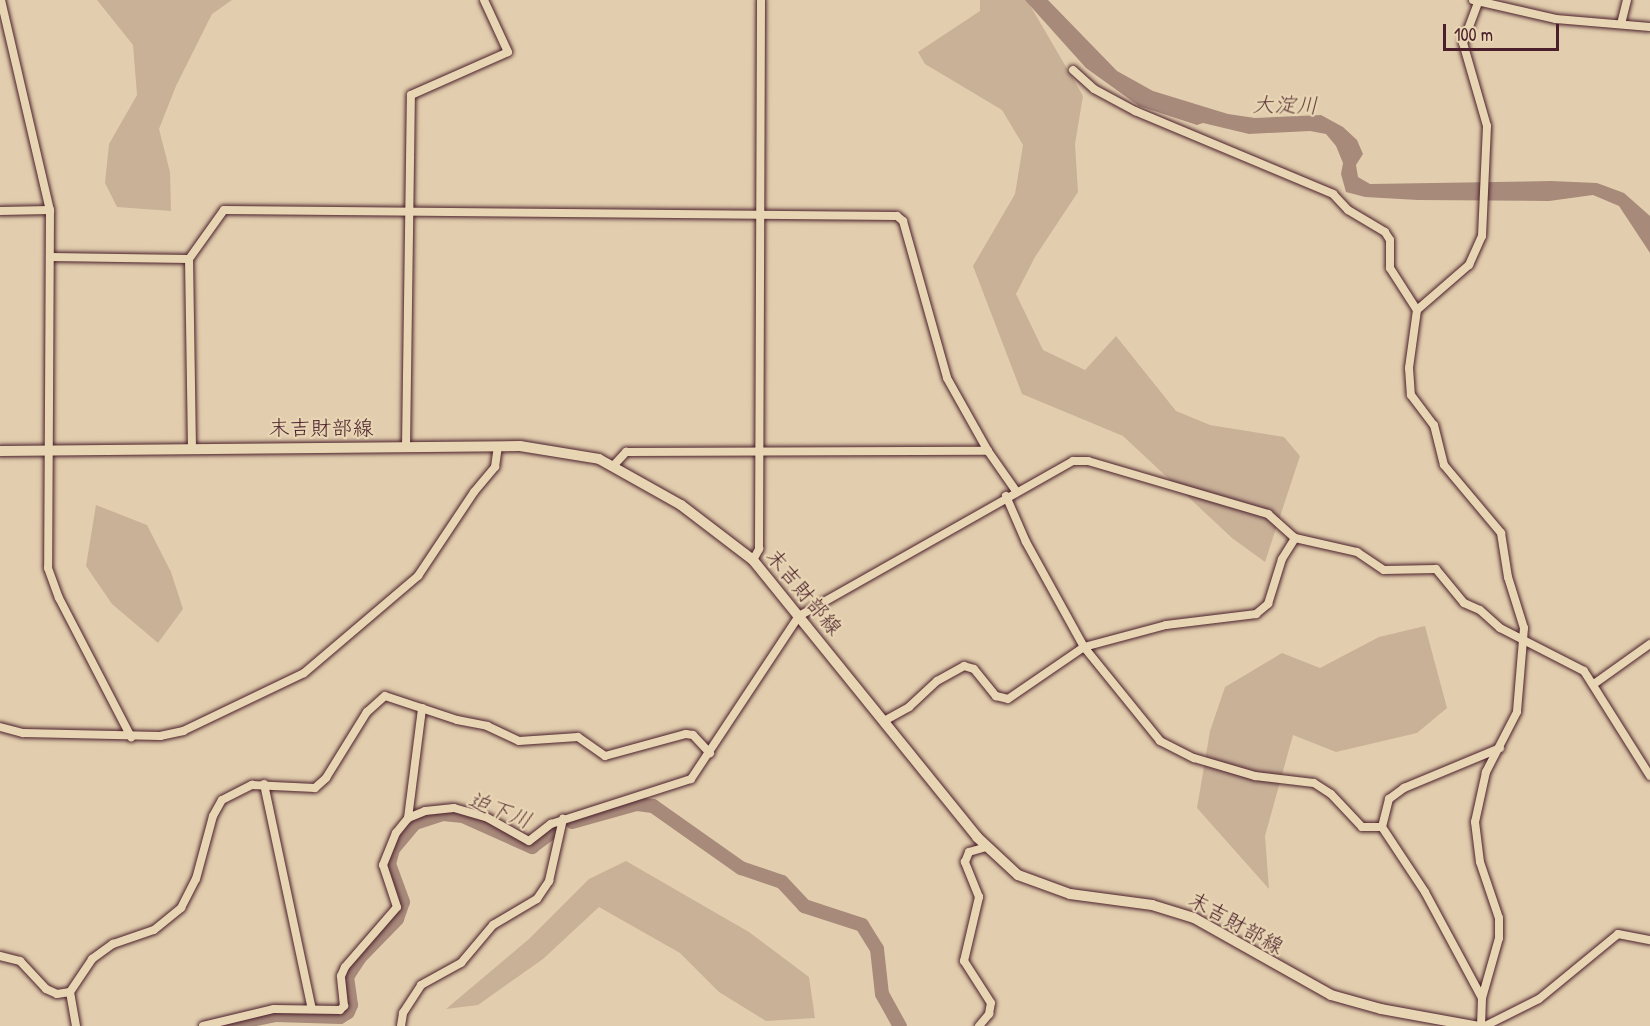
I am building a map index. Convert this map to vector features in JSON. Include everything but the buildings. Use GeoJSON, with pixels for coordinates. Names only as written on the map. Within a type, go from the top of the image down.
{"type":"FeatureCollection","features":[{"type":"Feature","properties":{"kind":"main road","name":"末吉財部線"},"geometry":{"type":"LineString","coordinates":[[0,451],[539,446],[614,465],[707,522],[753,560],[987,847],[1018,875],[1049,889],[1152,905],[1194,918],[1330,995],[1381,1009],[1475,1026]]}},
{"type":"Feature","properties":{"kind":"street"},"geometry":{"type":"LineString","coordinates":[[1,0],[50,210],[48,568],[59,598],[131,737]]}},
{"type":"Feature","properties":{"kind":"street"},"geometry":{"type":"LineString","coordinates":[[406,447],[411,95],[508,52],[484,0]]}},
{"type":"Feature","properties":{"kind":"street"},"geometry":{"type":"LineString","coordinates":[[753,560],[759,549],[761,0]]}},
{"type":"Feature","properties":{"kind":"street"},"geometry":{"type":"LineString","coordinates":[[1621,24],[1627,0]]}},
{"type":"Feature","properties":{"kind":"street"},"geometry":{"type":"LineString","coordinates":[[1417,310],[1469,265],[1482,236],[1487,171],[1487,126],[1463,43],[1477,1],[1556,19],[1650,27]]}},
{"type":"Feature","properties":{"kind":"street"},"geometry":{"type":"LineString","coordinates":[[1073,70],[1094,89],[1135,111],[1333,194],[1348,210],[1385,232],[1390,240],[1390,268],[1417,310],[1409,368],[1411,395],[1434,425],[1444,465],[1501,533],[1508,577],[1524,628],[1517,712],[1486,772],[1475,822],[1480,862],[1499,918],[1499,938],[1482,998],[1483,1026],[1539,999],[1618,934],[1650,940]]}},
{"type":"Feature","properties":{"kind":"street"},"geometry":{"type":"LineString","coordinates":[[0,212],[50,210]]}},
{"type":"Feature","properties":{"kind":"street"},"geometry":{"type":"LineString","coordinates":[[192,449],[189,259],[224,210],[899,217],[947,378],[988,451],[1016,491]]}},
{"type":"Feature","properties":{"kind":"street"},"geometry":{"type":"LineString","coordinates":[[51,256],[189,259]]}},
{"type":"Feature","properties":{"kind":"street"},"geometry":{"type":"LineString","coordinates":[[0,727],[23,733],[131,737],[183,731],[317,664],[418,576],[474,492],[495,467],[498,446]]}},
{"type":"Feature","properties":{"kind":"street"},"geometry":{"type":"LineString","coordinates":[[614,465],[626,452],[988,451]]}},
{"type":"Feature","properties":{"kind":"street"},"geometry":{"type":"LineString","coordinates":[[203,1026],[274,1009],[312,1009],[336,1012],[344,1006],[341,976],[345,967],[397,907],[383,865],[396,833],[408,818],[425,811],[463,809],[529,841],[563,819],[691,778],[710,753],[799,616],[1066,462],[1088,461],[1268,514],[1295,538],[1357,552],[1384,570],[1436,569],[1446,577],[1464,603],[1480,610],[1500,628],[1576,665],[1594,684],[1650,776]]}},
{"type":"Feature","properties":{"kind":"street"},"geometry":{"type":"LineString","coordinates":[[1006,496],[1026,542],[1084,647],[1148,730],[1173,750],[1255,776],[1314,783],[1331,794],[1362,827],[1382,827]]}},
{"type":"Feature","properties":{"kind":"street"},"geometry":{"type":"LineString","coordinates":[[884,721],[909,707],[937,681],[956,669],[974,669],[996,696],[1008,699],[1084,647],[1166,625],[1256,614],[1268,604],[1282,559],[1295,538]]}},
{"type":"Feature","properties":{"kind":"street"},"geometry":{"type":"LineString","coordinates":[[1594,684],[1650,644]]}},
{"type":"Feature","properties":{"kind":"street"},"geometry":{"type":"LineString","coordinates":[[76,1026],[70,992],[92,959],[113,944],[154,930],[181,908],[196,879],[213,816],[222,800],[235,791],[264,784],[315,788],[326,778],[367,712],[385,696],[487,726],[519,741],[578,737],[605,756],[686,734],[693,735],[710,753]]}},
{"type":"Feature","properties":{"kind":"street"},"geometry":{"type":"LineString","coordinates":[[408,818],[422,708]]}},
{"type":"Feature","properties":{"kind":"street"},"geometry":{"type":"LineString","coordinates":[[1482,998],[1425,892],[1382,827],[1389,799],[1404,788],[1500,748]]}},
{"type":"Feature","properties":{"kind":"street"},"geometry":{"type":"LineString","coordinates":[[264,784],[312,1009]]}},
{"type":"Feature","properties":{"kind":"street"},"geometry":{"type":"LineString","coordinates":[[401,1026],[403,1013],[421,985],[461,963],[494,925],[537,900],[549,881],[563,819]]}},
{"type":"Feature","properties":{"kind":"street"},"geometry":{"type":"LineString","coordinates":[[979,1026],[989,1014],[991,1003],[964,961],[979,897],[965,862],[969,852],[987,847]]}},
{"type":"Feature","properties":{"kind":"street"},"geometry":{"type":"LineString","coordinates":[[0,956],[20,961],[46,989],[57,994],[70,992]]}},
{"type":"Feature","properties":{"kind":"shaded area"},"geometry":{"type":"Polygon","coordinates":[[[97,0],[232,0],[212,14],[176,86],[159,129],[170,172],[171,211],[117,207],[105,183],[109,144],[137,95],[133,45],[97,0]]]}},
{"type":"Feature","properties":{"kind":"shaded area"},"geometry":{"type":"Polygon","coordinates":[[[980,0],[1027,0],[1083,96],[1075,144],[1078,192],[1035,257],[1016,294],[1043,350],[1085,370],[1116,336],[1176,411],[1210,425],[1284,437],[1300,456],[1265,562],[1232,538],[1123,436],[1022,394],[973,266],[1015,194],[1023,145],[1002,110],[925,64],[918,52],[980,11],[980,0]]]}},
{"type":"Feature","properties":{"kind":"shaded area"},"geometry":{"type":"Polygon","coordinates":[[[1025,0],[1048,0],[1117,71],[1153,91],[1228,114],[1255,118],[1321,115],[1343,127],[1357,140],[1363,154],[1356,165],[1358,177],[1370,184],[1551,181],[1597,183],[1624,193],[1650,216],[1650,253],[1619,206],[1593,195],[1549,201],[1418,200],[1365,197],[1346,192],[1341,174],[1343,163],[1336,146],[1326,134],[1310,131],[1249,134],[1203,123],[1197,125],[1139,106],[1086,68],[1025,0]]]}},
{"type":"Feature","properties":{"kind":"shaded area"},"geometry":{"type":"Polygon","coordinates":[[[96,505],[147,525],[171,572],[183,609],[158,643],[112,604],[86,566],[96,505]]]}},
{"type":"Feature","properties":{"kind":"shaded area"},"geometry":{"type":"Polygon","coordinates":[[[1425,626],[1447,708],[1417,733],[1336,752],[1293,735],[1265,836],[1269,889],[1197,808],[1210,731],[1225,687],[1282,653],[1320,668],[1379,637],[1425,626]]]}},
{"type":"Feature","properties":{"kind":"shaded area"},"geometry":{"type":"Polygon","coordinates":[[[626,861],[749,932],[809,977],[815,1018],[766,1021],[719,992],[680,953],[599,907],[543,959],[478,1005],[446,1009],[529,939],[589,879],[626,861]]]}},
{"type":"Feature","properties":{"kind":"waterway","name":"迫下川"},"geometry":{"type":"LineString","coordinates":[[572,822],[637,804],[653,806],[741,868],[782,882],[804,906],[862,925],[877,949],[882,994],[900,1026]]}},
{"type":"Feature","properties":{"kind":"waterway","name":"迫下川"},"geometry":{"type":"LineString","coordinates":[[223,1026],[275,1015],[340,1017],[348,1012],[351,1005],[347,977],[360,957],[397,919],[403,902],[389,864],[393,849],[415,823],[443,814],[463,816],[532,847],[556,829]]}},
{"type":"Feature","properties":{"kind":"water label","name":"大淀川"},"geometry":{"type":"Point","coordinates":[1285,105]}}]}
